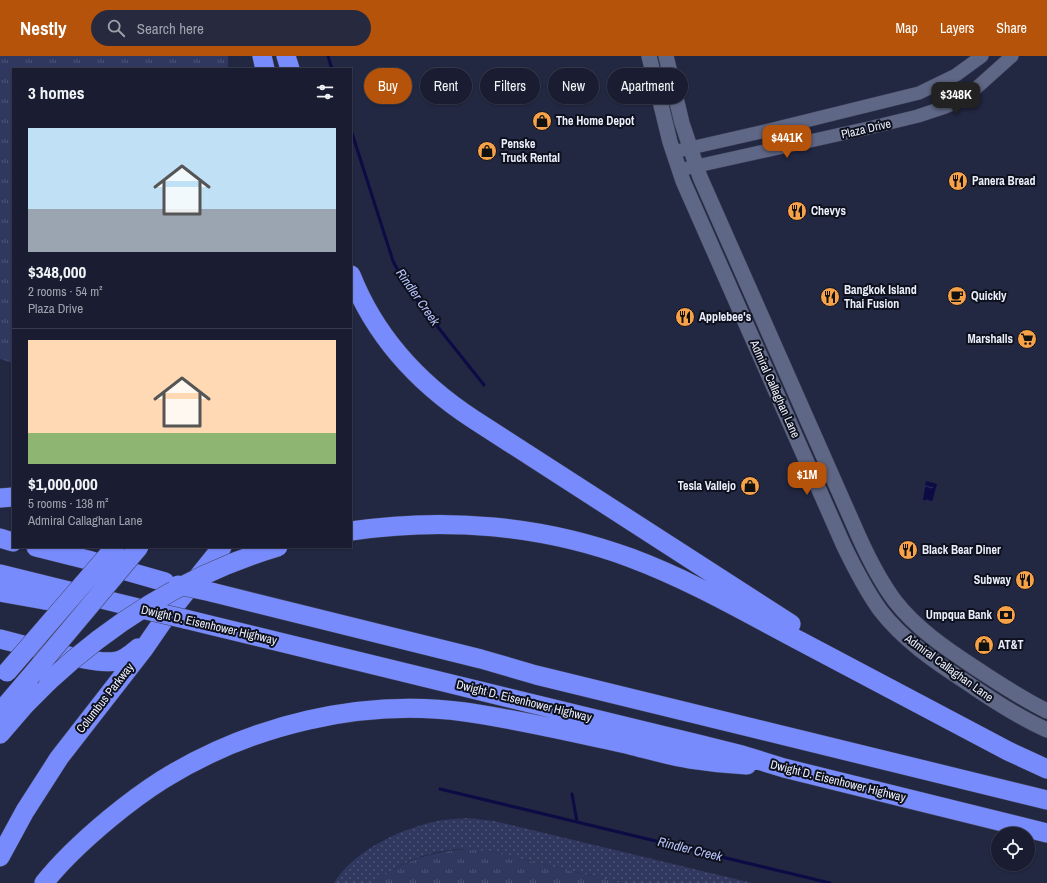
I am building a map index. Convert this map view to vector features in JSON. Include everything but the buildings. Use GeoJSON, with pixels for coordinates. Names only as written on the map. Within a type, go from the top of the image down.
{"type":"FeatureCollection","features":[{"type":"Feature","properties":{"kind":"highway"},"geometry":{"type":"LineString","coordinates":[[262,56],[265,68]]}},
{"type":"Feature","properties":{"kind":"highway"},"geometry":{"type":"LineString","coordinates":[[285,56],[287,68]]}},
{"type":"Feature","properties":{"kind":"highway"},"geometry":{"type":"LineString","coordinates":[[285,56],[290,68]]}},
{"type":"Feature","properties":{"kind":"highway"},"geometry":{"type":"LineString","coordinates":[[352,277],[369,313],[388,342],[420,378],[446,400],[473,420],[698,563],[886,686]]}},
{"type":"Feature","properties":{"kind":"highway"},"geometry":{"type":"LineString","coordinates":[[0,498],[12,497]]}},
{"type":"Feature","properties":{"kind":"highway"},"geometry":{"type":"LineString","coordinates":[[352,531],[408,525],[476,525],[542,534],[589,545],[632,559],[696,587],[1008,751],[1047,769]]}},
{"type":"Feature","properties":{"kind":"highway"},"geometry":{"type":"LineString","coordinates":[[0,538],[12,542]]}},
{"type":"Feature","properties":{"kind":"highway"},"geometry":{"type":"LineString","coordinates":[[40,548],[165,582],[211,592],[480,659],[536,675],[1047,800]]}},
{"type":"Feature","properties":{"kind":"highway"},"geometry":{"type":"LineString","coordinates":[[4,676],[113,548]]}},
{"type":"Feature","properties":{"kind":"highway"},"geometry":{"type":"LineString","coordinates":[[0,712],[138,548]]}},
{"type":"Feature","properties":{"kind":"highway","name":"Columbus Parkway"},"geometry":{"type":"LineString","coordinates":[[0,857],[46,776],[143,650],[165,618],[221,548]]}},
{"type":"Feature","properties":{"kind":"highway"},"geometry":{"type":"LineString","coordinates":[[0,734],[25,705],[49,681],[103,635],[152,602],[203,575],[238,560],[275,548]]}},
{"type":"Feature","properties":{"kind":"highway","name":"Dwight D. Eisenhower Highway"},"geometry":{"type":"LineString","coordinates":[[0,574],[698,744],[742,755],[784,768],[1047,833]]}},
{"type":"Feature","properties":{"kind":"highway"},"geometry":{"type":"LineString","coordinates":[[0,592],[69,603],[146,610]]}},
{"type":"Feature","properties":{"kind":"highway"},"geometry":{"type":"LineString","coordinates":[[0,639],[75,657],[104,661],[118,661],[132,653],[165,618]]}},
{"type":"Feature","properties":{"kind":"highway"},"geometry":{"type":"LineString","coordinates":[[44,883],[70,853],[108,821],[144,793],[181,769],[220,750],[257,735],[311,720],[350,713],[405,709],[460,711],[531,724],[689,759],[722,764],[784,768]]}},
{"type":"Feature","properties":{"kind":"main road","name":"Admiral Callaghan Lane"},"geometry":{"type":"LineString","coordinates":[[649,56],[673,152],[679,170],[849,556],[870,595],[891,623],[929,657],[1005,708],[1047,730]]}},
{"type":"Feature","properties":{"kind":"main road","name":"Admiral Callaghan Lane"},"geometry":{"type":"LineString","coordinates":[[666,56],[682,123],[696,166],[875,571],[884,586],[904,612],[939,643],[1002,686],[1047,711]]}},
{"type":"Feature","properties":{"kind":"street","name":"Plaza Drive"},"geometry":{"type":"LineString","coordinates":[[673,152],[772,130],[919,93],[956,75],[982,56]]}},
{"type":"Feature","properties":{"kind":"street","name":"Plaza Drive"},"geometry":{"type":"LineString","coordinates":[[679,170],[873,127],[918,116],[945,107],[964,99],[1012,56]]}},
{"type":"Feature","properties":{"kind":"green space"},"geometry":{"type":"Polygon","coordinates":[[[0,56],[228,56],[228,68],[12,68],[12,363],[0,359],[0,56]]]}},
{"type":"Feature","properties":{"kind":"green space"},"geometry":{"type":"Polygon","coordinates":[[[467,818],[494,821],[752,883],[621,883],[488,851],[455,849],[430,854],[406,863],[384,875],[375,883],[334,883],[354,860],[382,841],[428,823],[467,818]]]}},
{"type":"Feature","properties":{"kind":"green space"},"geometry":{"type":"Polygon","coordinates":[[[467,849],[488,851],[621,883],[375,883],[395,869],[418,858],[442,852],[467,849]]]}},
{"type":"Feature","properties":{"kind":"water"},"geometry":{"type":"Polygon","coordinates":[[[926,481],[937,484],[932,502],[923,500],[926,481]]]}},
{"type":"Feature","properties":{"kind":"waterway","name":"Rindler Creek"},"geometry":{"type":"LineString","coordinates":[[328,56],[332,68]]}},
{"type":"Feature","properties":{"kind":"waterway","name":"Rindler Creek"},"geometry":{"type":"LineString","coordinates":[[352,133],[393,261],[405,284],[484,385]]}},
{"type":"Feature","properties":{"kind":"waterway"},"geometry":{"type":"LineString","coordinates":[[440,789],[577,822]]}},
{"type":"Feature","properties":{"kind":"waterway","name":"Rindler Creek"},"geometry":{"type":"LineString","coordinates":[[572,794],[577,822],[830,883]]}},
{"type":"Feature","properties":{"kind":"place","name":"The Home Depot"},"geometry":{"type":"Point","coordinates":[542,121]}},
{"type":"Feature","properties":{"kind":"place","name":"Penske Truck Rental"},"geometry":{"type":"Point","coordinates":[487,151]}},
{"type":"Feature","properties":{"kind":"place","name":"Panera Bread"},"geometry":{"type":"Point","coordinates":[958,181]}},
{"type":"Feature","properties":{"kind":"place","name":"Chevys"},"geometry":{"type":"Point","coordinates":[797,211]}},
{"type":"Feature","properties":{"kind":"place","name":"Quickly"},"geometry":{"type":"Point","coordinates":[957,296]}},
{"type":"Feature","properties":{"kind":"place","name":"Bangkok Island Thai Fusion"},"geometry":{"type":"Point","coordinates":[830,297]}},
{"type":"Feature","properties":{"kind":"place","name":"Applebee's"},"geometry":{"type":"Point","coordinates":[685,317]}},
{"type":"Feature","properties":{"kind":"place","name":"Marshalls"},"geometry":{"type":"Point","coordinates":[1027,339]}},
{"type":"Feature","properties":{"kind":"place","name":"Tesla Vallejo"},"geometry":{"type":"Point","coordinates":[750,486]}},
{"type":"Feature","properties":{"kind":"place","name":"Black Bear Diner"},"geometry":{"type":"Point","coordinates":[908,550]}},
{"type":"Feature","properties":{"kind":"place","name":"Subway"},"geometry":{"type":"Point","coordinates":[1025,580]}},
{"type":"Feature","properties":{"kind":"place","name":"Umpqua Bank"},"geometry":{"type":"Point","coordinates":[1006,615]}},
{"type":"Feature","properties":{"kind":"place","name":"AT&T"},"geometry":{"type":"Point","coordinates":[984,645]}}]}
